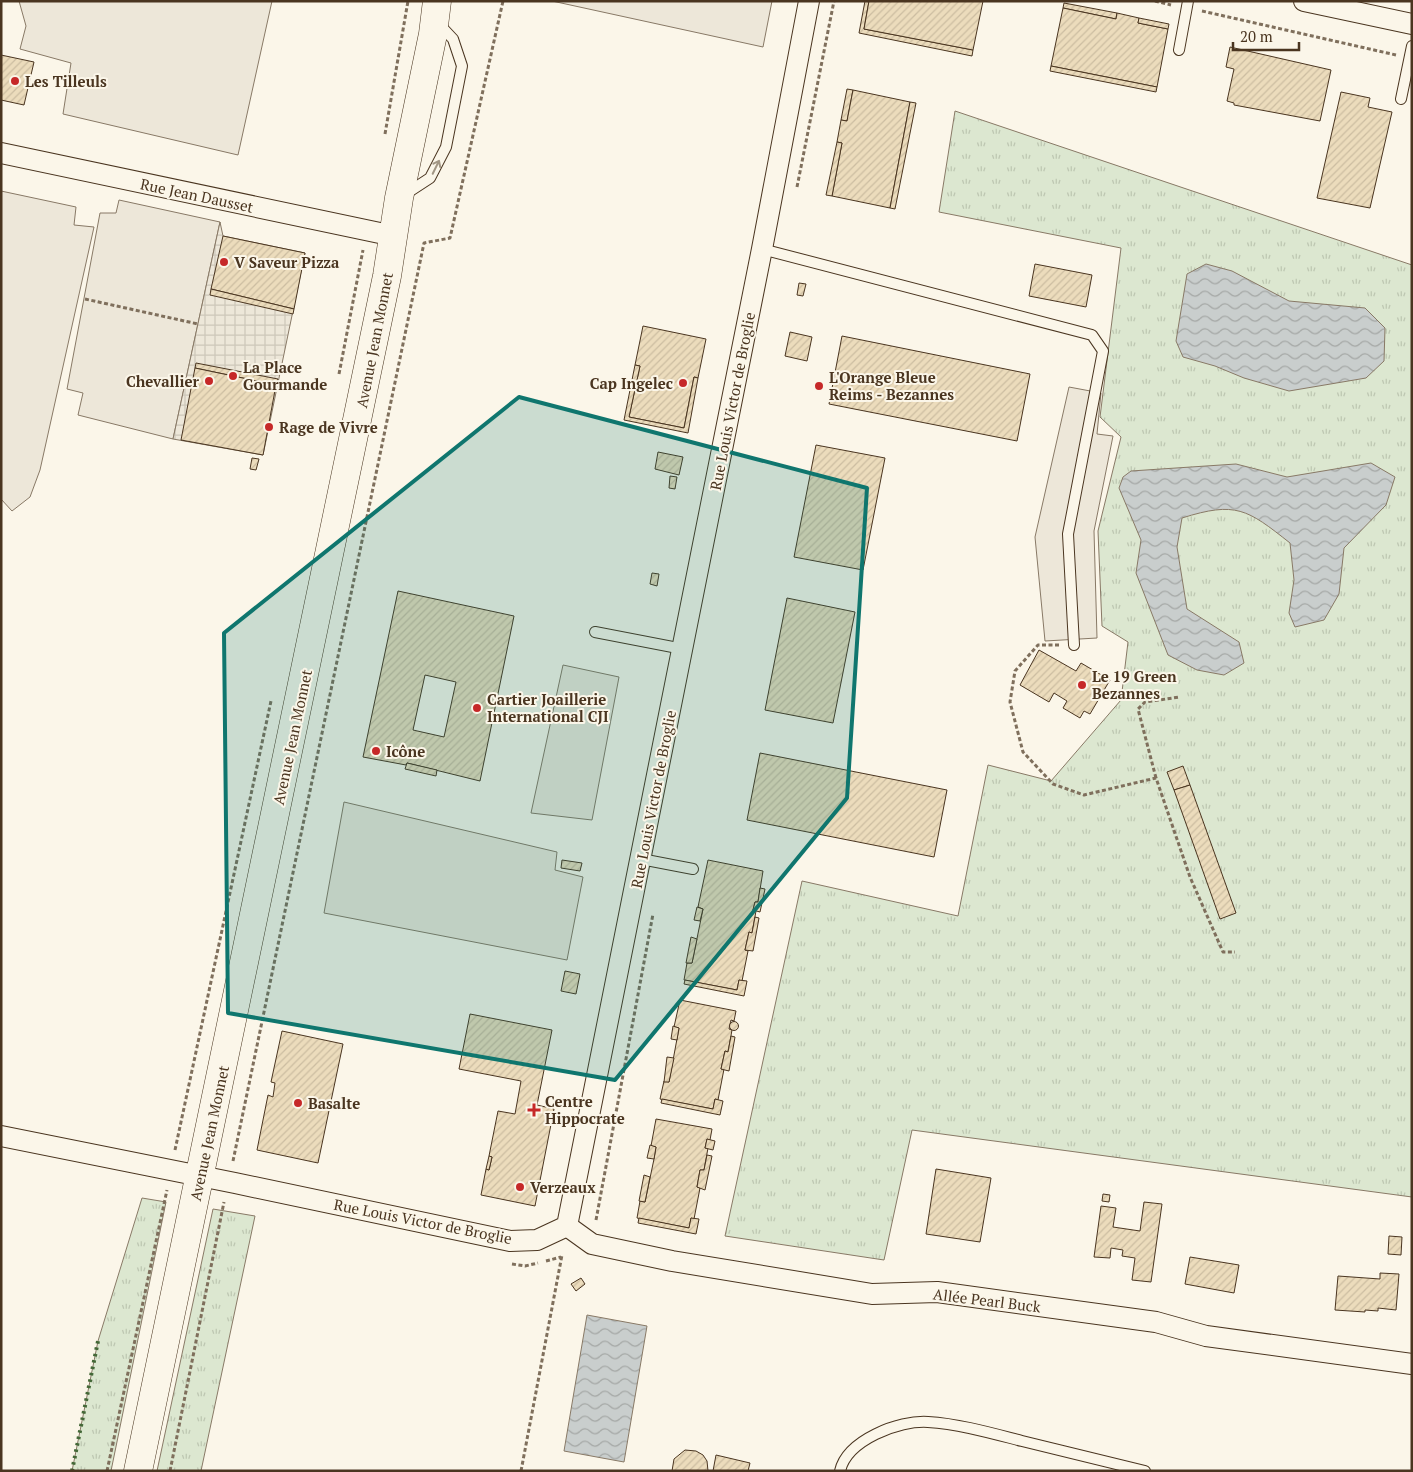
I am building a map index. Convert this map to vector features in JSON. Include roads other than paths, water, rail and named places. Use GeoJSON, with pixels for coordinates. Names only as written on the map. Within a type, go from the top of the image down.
{"type":"FeatureCollection","features":[{"type":"Feature","properties":{"kind":"street","name":"Rue Louis Victor de Broglie"},"geometry":{"type":"LineString","coordinates":[[1,1136],[200,1177],[228,1181],[510,1241],[537,1240],[567,1226],[683,649],[809,1]]}},
{"type":"Feature","properties":{"kind":"street"},"geometry":{"type":"LineString","coordinates":[[1304,1],[1412,24]]}},
{"type":"Feature","properties":{"kind":"street","name":"Avenue Jean Monnet"},"geometry":{"type":"LineString","coordinates":[[138,1471],[370,362],[394,236],[399,198],[436,10]]}},
{"type":"Feature","properties":{"kind":"street","name":"Rue Jean Dausset"},"geometry":{"type":"LineString","coordinates":[[1,153],[394,236]]}},
{"type":"Feature","properties":{"kind":"street","name":"Allée Pearl Buck"},"geometry":{"type":"LineString","coordinates":[[567,1226],[592,1244],[672,1261],[872,1294],[937,1292],[1156,1322],[1206,1336],[1412,1364]]}},
{"type":"Feature","properties":{"kind":"lane"},"geometry":{"type":"LineString","coordinates":[[1179,50],[1188,5]]}},
{"type":"Feature","properties":{"kind":"lane"},"geometry":{"type":"LineString","coordinates":[[1401,99],[1412,46]]}},
{"type":"Feature","properties":{"kind":"lane"},"geometry":{"type":"LineString","coordinates":[[762,249],[1092,335],[1103,351],[1068,534],[1074,645]]}},
{"type":"Feature","properties":{"kind":"lane"},"geometry":{"type":"LineString","coordinates":[[594,632],[683,649]]}},
{"type":"Feature","properties":{"kind":"lane"},"geometry":{"type":"LineString","coordinates":[[641,859],[692,870]]}},
{"type":"Feature","properties":{"kind":"lane"},"geometry":{"type":"LineString","coordinates":[[840,1471],[841,1464],[864,1438],[892,1428],[926,1422],[966,1427],[1145,1471]]}},
{"type":"Feature","properties":{"kind":"water"},"geometry":{"type":"Polygon","coordinates":[[[1206,264],[1232,271],[1289,301],[1365,308],[1385,328],[1384,361],[1366,378],[1289,391],[1183,357],[1176,341],[1187,274],[1206,264]]]}},
{"type":"Feature","properties":{"kind":"water"},"geometry":{"type":"Polygon","coordinates":[[[1371,463],[1395,477],[1386,505],[1344,548],[1339,594],[1324,620],[1295,627],[1289,613],[1294,580],[1290,543],[1263,522],[1240,511],[1229,509],[1200,513],[1182,518],[1177,547],[1187,609],[1239,642],[1244,663],[1224,675],[1197,670],[1168,655],[1136,573],[1141,540],[1119,488],[1123,477],[1131,471],[1236,464],[1287,477],[1371,463]]]}},
{"type":"Feature","properties":{"kind":"water"},"geometry":{"type":"Polygon","coordinates":[[[587,1315],[647,1326],[624,1462],[564,1451],[587,1315]]]}},
{"type":"Feature","properties":{"kind":"place","name":"Les Tilleuls"},"geometry":{"type":"Point","coordinates":[15,81]}},
{"type":"Feature","properties":{"kind":"place","name":"V Saveur Pizza"},"geometry":{"type":"Point","coordinates":[224,262]}},
{"type":"Feature","properties":{"kind":"place","name":"La Place Gourmande"},"geometry":{"type":"Point","coordinates":[233,376]}},
{"type":"Feature","properties":{"kind":"place","name":"Chevallier"},"geometry":{"type":"Point","coordinates":[209,381]}},
{"type":"Feature","properties":{"kind":"place","name":"Cap Ingelec"},"geometry":{"type":"Point","coordinates":[683,383]}},
{"type":"Feature","properties":{"kind":"place","name":"L'Orange Bleue Reims - Bezannes"},"geometry":{"type":"Point","coordinates":[819,386]}},
{"type":"Feature","properties":{"kind":"place","name":"Rage de Vivre"},"geometry":{"type":"Point","coordinates":[269,427]}},
{"type":"Feature","properties":{"kind":"place","name":"Le 19 Green Bezannes"},"geometry":{"type":"Point","coordinates":[1082,685]}},
{"type":"Feature","properties":{"kind":"place","name":"Cartier Joaillerie International CJI"},"geometry":{"type":"Point","coordinates":[477,708]}},
{"type":"Feature","properties":{"kind":"place","name":"Icône"},"geometry":{"type":"Point","coordinates":[376,751]}},
{"type":"Feature","properties":{"kind":"place","name":"Basalte"},"geometry":{"type":"Point","coordinates":[298,1103]}},
{"type":"Feature","properties":{"kind":"place","name":"Centre Hippocrate"},"geometry":{"type":"Point","coordinates":[534,1110]}},
{"type":"Feature","properties":{"kind":"place","name":"Verzeaux"},"geometry":{"type":"Point","coordinates":[520,1187]}}]}
